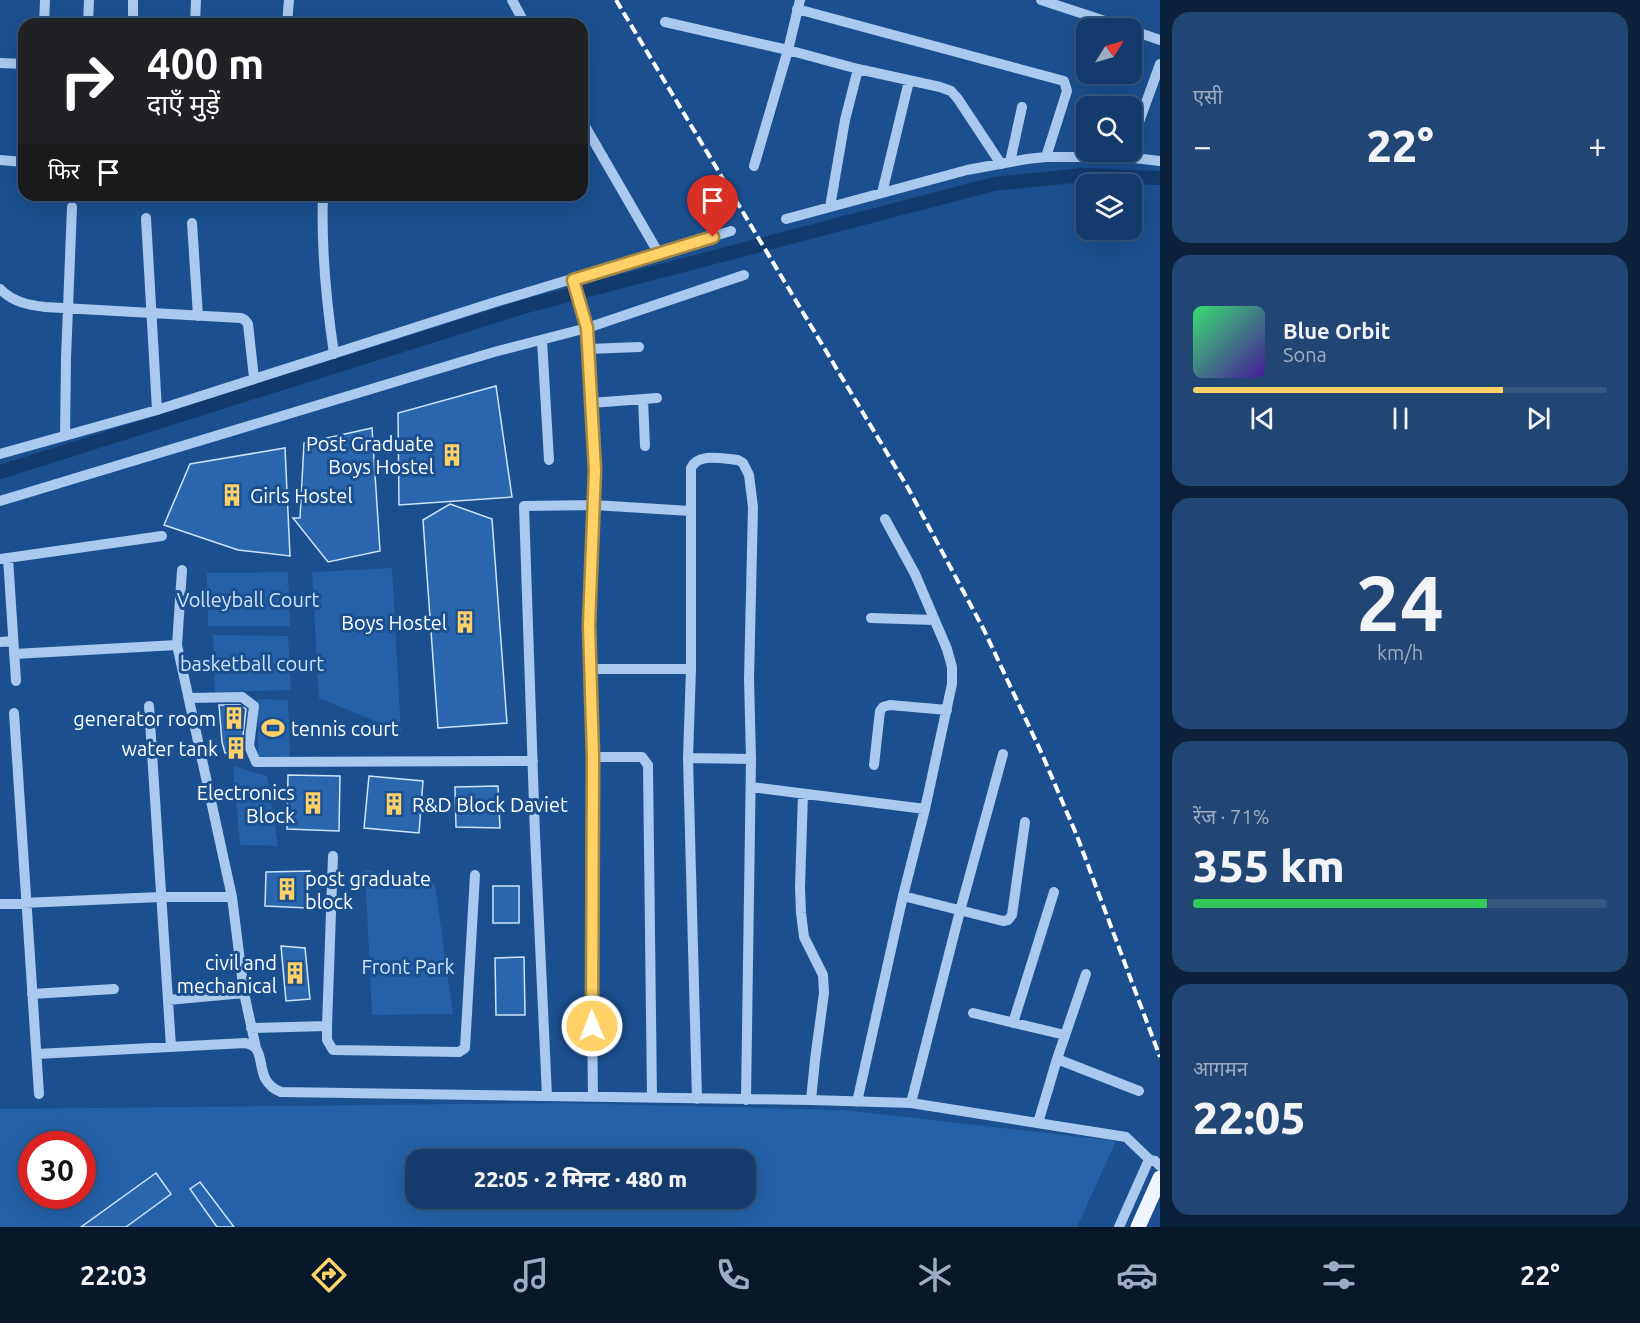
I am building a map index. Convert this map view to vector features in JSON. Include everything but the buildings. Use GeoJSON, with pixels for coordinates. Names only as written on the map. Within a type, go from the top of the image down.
{"type":"FeatureCollection","features":[{"type":"Feature","properties":{"kind":"main road"},"geometry":{"type":"LineString","coordinates":[[1138,1227],[1160,1178]]}},
{"type":"Feature","properties":{"kind":"street"},"geometry":{"type":"LineString","coordinates":[[44,18],[45,0]]}},
{"type":"Feature","properties":{"kind":"street"},"geometry":{"type":"LineString","coordinates":[[87,18],[88,0]]}},
{"type":"Feature","properties":{"kind":"street"},"geometry":{"type":"LineString","coordinates":[[133,0],[133,18]]}},
{"type":"Feature","properties":{"kind":"street"},"geometry":{"type":"LineString","coordinates":[[195,18],[196,0]]}},
{"type":"Feature","properties":{"kind":"street"},"geometry":{"type":"LineString","coordinates":[[288,18],[289,0]]}},
{"type":"Feature","properties":{"kind":"street"},"geometry":{"type":"LineString","coordinates":[[512,0],[522,18]]}},
{"type":"Feature","properties":{"kind":"street"},"geometry":{"type":"LineString","coordinates":[[1041,0],[1096,18]]}},
{"type":"Feature","properties":{"kind":"street"},"geometry":{"type":"LineString","coordinates":[[754,166],[799,5],[1064,81],[1067,91],[1046,157]]}},
{"type":"Feature","properties":{"kind":"street"},"geometry":{"type":"LineString","coordinates":[[665,22],[951,91],[1006,163]]}},
{"type":"Feature","properties":{"kind":"street"},"geometry":{"type":"LineString","coordinates":[[1142,34],[1160,40]]}},
{"type":"Feature","properties":{"kind":"street"},"geometry":{"type":"LineString","coordinates":[[0,63],[18,64]]}},
{"type":"Feature","properties":{"kind":"street"},"geometry":{"type":"LineString","coordinates":[[1142,114],[1160,64]]}},
{"type":"Feature","properties":{"kind":"street"},"geometry":{"type":"LineString","coordinates":[[830,207],[845,120],[858,69]]}},
{"type":"Feature","properties":{"kind":"street"},"geometry":{"type":"LineString","coordinates":[[882,193],[909,81]]}},
{"type":"Feature","properties":{"kind":"street"},"geometry":{"type":"LineString","coordinates":[[1006,163],[1022,107]]}},
{"type":"Feature","properties":{"kind":"street"},"geometry":{"type":"LineString","coordinates":[[588,132],[659,254]]}},
{"type":"Feature","properties":{"kind":"street"},"geometry":{"type":"LineString","coordinates":[[786,219],[967,170],[1046,157],[1076,156]]}},
{"type":"Feature","properties":{"kind":"street"},"geometry":{"type":"LineString","coordinates":[[1142,158],[1160,162]]}},
{"type":"Feature","properties":{"kind":"street"},"geometry":{"type":"LineString","coordinates":[[0,160],[18,162]]}},
{"type":"Feature","properties":{"kind":"street"},"geometry":{"type":"LineString","coordinates":[[322,201],[321,241],[324,289],[334,354]]}},
{"type":"Feature","properties":{"kind":"street"},"geometry":{"type":"LineString","coordinates":[[65,436],[65,376],[72,207]]}},
{"type":"Feature","properties":{"kind":"street"},"geometry":{"type":"LineString","coordinates":[[146,218],[157,410]]}},
{"type":"Feature","properties":{"kind":"street"},"geometry":{"type":"LineString","coordinates":[[192,223],[198,316]]}},
{"type":"Feature","properties":{"kind":"street"},"geometry":{"type":"LineString","coordinates":[[0,454],[157,410],[492,303],[731,231]]}},
{"type":"Feature","properties":{"kind":"street"},"geometry":{"type":"LineString","coordinates":[[0,501],[359,392],[587,328],[744,275]]}},
{"type":"Feature","properties":{"kind":"street"},"geometry":{"type":"LineString","coordinates":[[573,280],[587,328],[595,470],[589,669],[593,757],[591,931],[593,1096]]}},
{"type":"Feature","properties":{"kind":"street"},"geometry":{"type":"LineString","coordinates":[[0,289],[14,300],[45,308],[241,318],[248,324],[254,378]]}},
{"type":"Feature","properties":{"kind":"street"},"geometry":{"type":"LineString","coordinates":[[542,340],[549,460]]}},
{"type":"Feature","properties":{"kind":"street"},"geometry":{"type":"LineString","coordinates":[[588,349],[639,347]]}},
{"type":"Feature","properties":{"kind":"street"},"geometry":{"type":"LineString","coordinates":[[591,403],[657,398]]}},
{"type":"Feature","properties":{"kind":"street"},"geometry":{"type":"LineString","coordinates":[[643,399],[645,446]]}},
{"type":"Feature","properties":{"kind":"street"},"geometry":{"type":"LineString","coordinates":[[697,1099],[688,758],[691,669],[690,511],[691,468],[693,463],[703,458],[738,460],[743,463],[749,476],[753,507],[749,679],[751,787],[746,1100]]}},
{"type":"Feature","properties":{"kind":"street"},"geometry":{"type":"LineString","coordinates":[[547,1096],[524,506],[594,505],[690,511]]}},
{"type":"Feature","properties":{"kind":"street"},"geometry":{"type":"LineString","coordinates":[[857,1102],[952,684],[952,667],[947,649],[920,583],[885,519]]}},
{"type":"Feature","properties":{"kind":"street"},"geometry":{"type":"LineString","coordinates":[[16,681],[4,559],[162,536]]}},
{"type":"Feature","properties":{"kind":"street"},"geometry":{"type":"LineString","coordinates":[[182,570],[177,645],[232,897],[244,993],[251,1028],[264,1079],[271,1088],[281,1092],[911,1103],[1126,1137],[1150,1160],[1160,1166]]}},
{"type":"Feature","properties":{"kind":"street"},"geometry":{"type":"LineString","coordinates":[[871,618],[934,620]]}},
{"type":"Feature","properties":{"kind":"street"},"geometry":{"type":"LineString","coordinates":[[0,642],[13,641]]}},
{"type":"Feature","properties":{"kind":"street"},"geometry":{"type":"LineString","coordinates":[[14,654],[177,645]]}},
{"type":"Feature","properties":{"kind":"street"},"geometry":{"type":"LineString","coordinates":[[589,669],[691,669]]}},
{"type":"Feature","properties":{"kind":"street"},"geometry":{"type":"LineString","coordinates":[[189,698],[242,698],[254,706],[249,746],[256,762],[533,760]]}},
{"type":"Feature","properties":{"kind":"street"},"geometry":{"type":"LineString","coordinates":[[874,765],[880,711],[883,707],[890,705],[946,710]]}},
{"type":"Feature","properties":{"kind":"street"},"geometry":{"type":"LineString","coordinates":[[149,706],[171,1047]]}},
{"type":"Feature","properties":{"kind":"street"},"geometry":{"type":"LineString","coordinates":[[14,713],[39,1094]]}},
{"type":"Feature","properties":{"kind":"street"},"geometry":{"type":"LineString","coordinates":[[911,1103],[1003,754]]}},
{"type":"Feature","properties":{"kind":"street"},"geometry":{"type":"LineString","coordinates":[[593,757],[642,757],[648,765],[652,1098]]}},
{"type":"Feature","properties":{"kind":"street"},"geometry":{"type":"LineString","coordinates":[[688,758],[751,759]]}},
{"type":"Feature","properties":{"kind":"street"},"geometry":{"type":"LineString","coordinates":[[751,787],[925,809]]}},
{"type":"Feature","properties":{"kind":"street"},"geometry":{"type":"LineString","coordinates":[[803,794],[801,913],[804,937],[823,975],[824,993],[814,1060],[811,1100]]}},
{"type":"Feature","properties":{"kind":"street"},"geometry":{"type":"LineString","coordinates":[[903,896],[1003,921],[1011,918],[1025,822]]}},
{"type":"Feature","properties":{"kind":"street"},"geometry":{"type":"LineString","coordinates":[[333,856],[327,1026],[327,1040],[333,1050],[459,1052],[465,1048],[475,875]]}},
{"type":"Feature","properties":{"kind":"street"},"geometry":{"type":"LineString","coordinates":[[1013,1023],[1053,892]]}},
{"type":"Feature","properties":{"kind":"street"},"geometry":{"type":"LineString","coordinates":[[0,904],[160,897],[232,897]]}},
{"type":"Feature","properties":{"kind":"street"},"geometry":{"type":"LineString","coordinates":[[1038,1123],[1086,974]]}},
{"type":"Feature","properties":{"kind":"street"},"geometry":{"type":"LineString","coordinates":[[32,994],[114,989]]}},
{"type":"Feature","properties":{"kind":"street"},"geometry":{"type":"LineString","coordinates":[[168,1000],[244,993]]}},
{"type":"Feature","properties":{"kind":"street"},"geometry":{"type":"LineString","coordinates":[[973,1013],[1065,1035]]}},
{"type":"Feature","properties":{"kind":"street"},"geometry":{"type":"LineString","coordinates":[[251,1028],[327,1026]]}},
{"type":"Feature","properties":{"kind":"street"},"geometry":{"type":"LineString","coordinates":[[38,1054],[245,1043],[256,1048]]}},
{"type":"Feature","properties":{"kind":"street"},"geometry":{"type":"LineString","coordinates":[[1057,1059],[1139,1091]]}},
{"type":"Feature","properties":{"kind":"street"},"geometry":{"type":"LineString","coordinates":[[1119,1227],[1146,1164],[1150,1160]]}},
{"type":"Feature","properties":{"kind":"green space"},"geometry":{"type":"Polygon","coordinates":[[[392,568],[401,732],[319,698],[312,572],[392,568]]]}},
{"type":"Feature","properties":{"kind":"green space","name":"Volleyball Court"},"geometry":{"type":"Polygon","coordinates":[[[288,572],[290,626],[208,626],[207,573],[288,572]]]}},
{"type":"Feature","properties":{"kind":"green space","name":"basketball court"},"geometry":{"type":"Polygon","coordinates":[[[213,635],[288,636],[291,690],[215,692],[213,635]]]}},
{"type":"Feature","properties":{"kind":"green space","name":"tennis court"},"geometry":{"type":"Polygon","coordinates":[[[258,699],[288,700],[290,757],[258,757],[258,699]]]}},
{"type":"Feature","properties":{"kind":"green space"},"geometry":{"type":"Polygon","coordinates":[[[233,766],[267,776],[278,846],[240,845],[233,766]]]}},
{"type":"Feature","properties":{"kind":"green space","name":"Front Park"},"geometry":{"type":"Polygon","coordinates":[[[365,870],[435,885],[453,1014],[372,1015],[365,870]]]}},
{"type":"Feature","properties":{"kind":"green space"},"geometry":{"type":"Polygon","coordinates":[[[561,1103],[844,1110],[1116,1141],[1077,1227],[0,1227],[0,1109],[561,1103]]]}},
{"type":"Feature","properties":{"kind":"waterway"},"geometry":{"type":"LineString","coordinates":[[0,472],[523,307],[994,184],[1083,175],[1160,178]]}},
{"type":"Feature","properties":{"kind":"railway"},"geometry":{"type":"LineString","coordinates":[[616,0],[908,488],[984,630],[1042,754],[1077,836],[1160,1057]]}},
{"type":"Feature","properties":{"kind":"place","name":"Post Graduate Boys Hostel"},"geometry":{"type":"Point","coordinates":[452,455]}},
{"type":"Feature","properties":{"kind":"place","name":"Girls Hostel"},"geometry":{"type":"Point","coordinates":[232,495]}},
{"type":"Feature","properties":{"kind":"place","name":"Boys Hostel"},"geometry":{"type":"Point","coordinates":[465,622]}},
{"type":"Feature","properties":{"kind":"place","name":"generator room"},"geometry":{"type":"Point","coordinates":[234,718]}},
{"type":"Feature","properties":{"kind":"place","name":"tennis court"},"geometry":{"type":"Point","coordinates":[273,728]}},
{"type":"Feature","properties":{"kind":"place","name":"water tank"},"geometry":{"type":"Point","coordinates":[236,748]}},
{"type":"Feature","properties":{"kind":"place","name":"Electronics Block"},"geometry":{"type":"Point","coordinates":[313,803]}},
{"type":"Feature","properties":{"kind":"place","name":"R&D Block Daviet"},"geometry":{"type":"Point","coordinates":[394,804]}},
{"type":"Feature","properties":{"kind":"place","name":"post graduate block"},"geometry":{"type":"Point","coordinates":[287,889]}},
{"type":"Feature","properties":{"kind":"place","name":"civil and mechanical"},"geometry":{"type":"Point","coordinates":[295,973]}},
{"type":"Feature","properties":{"kind":"route"},"geometry":{"type":"LineString","coordinates":[[592,1026],[593,757],[589,625],[595,470],[587,328],[573,280],[713,237]]}}]}
